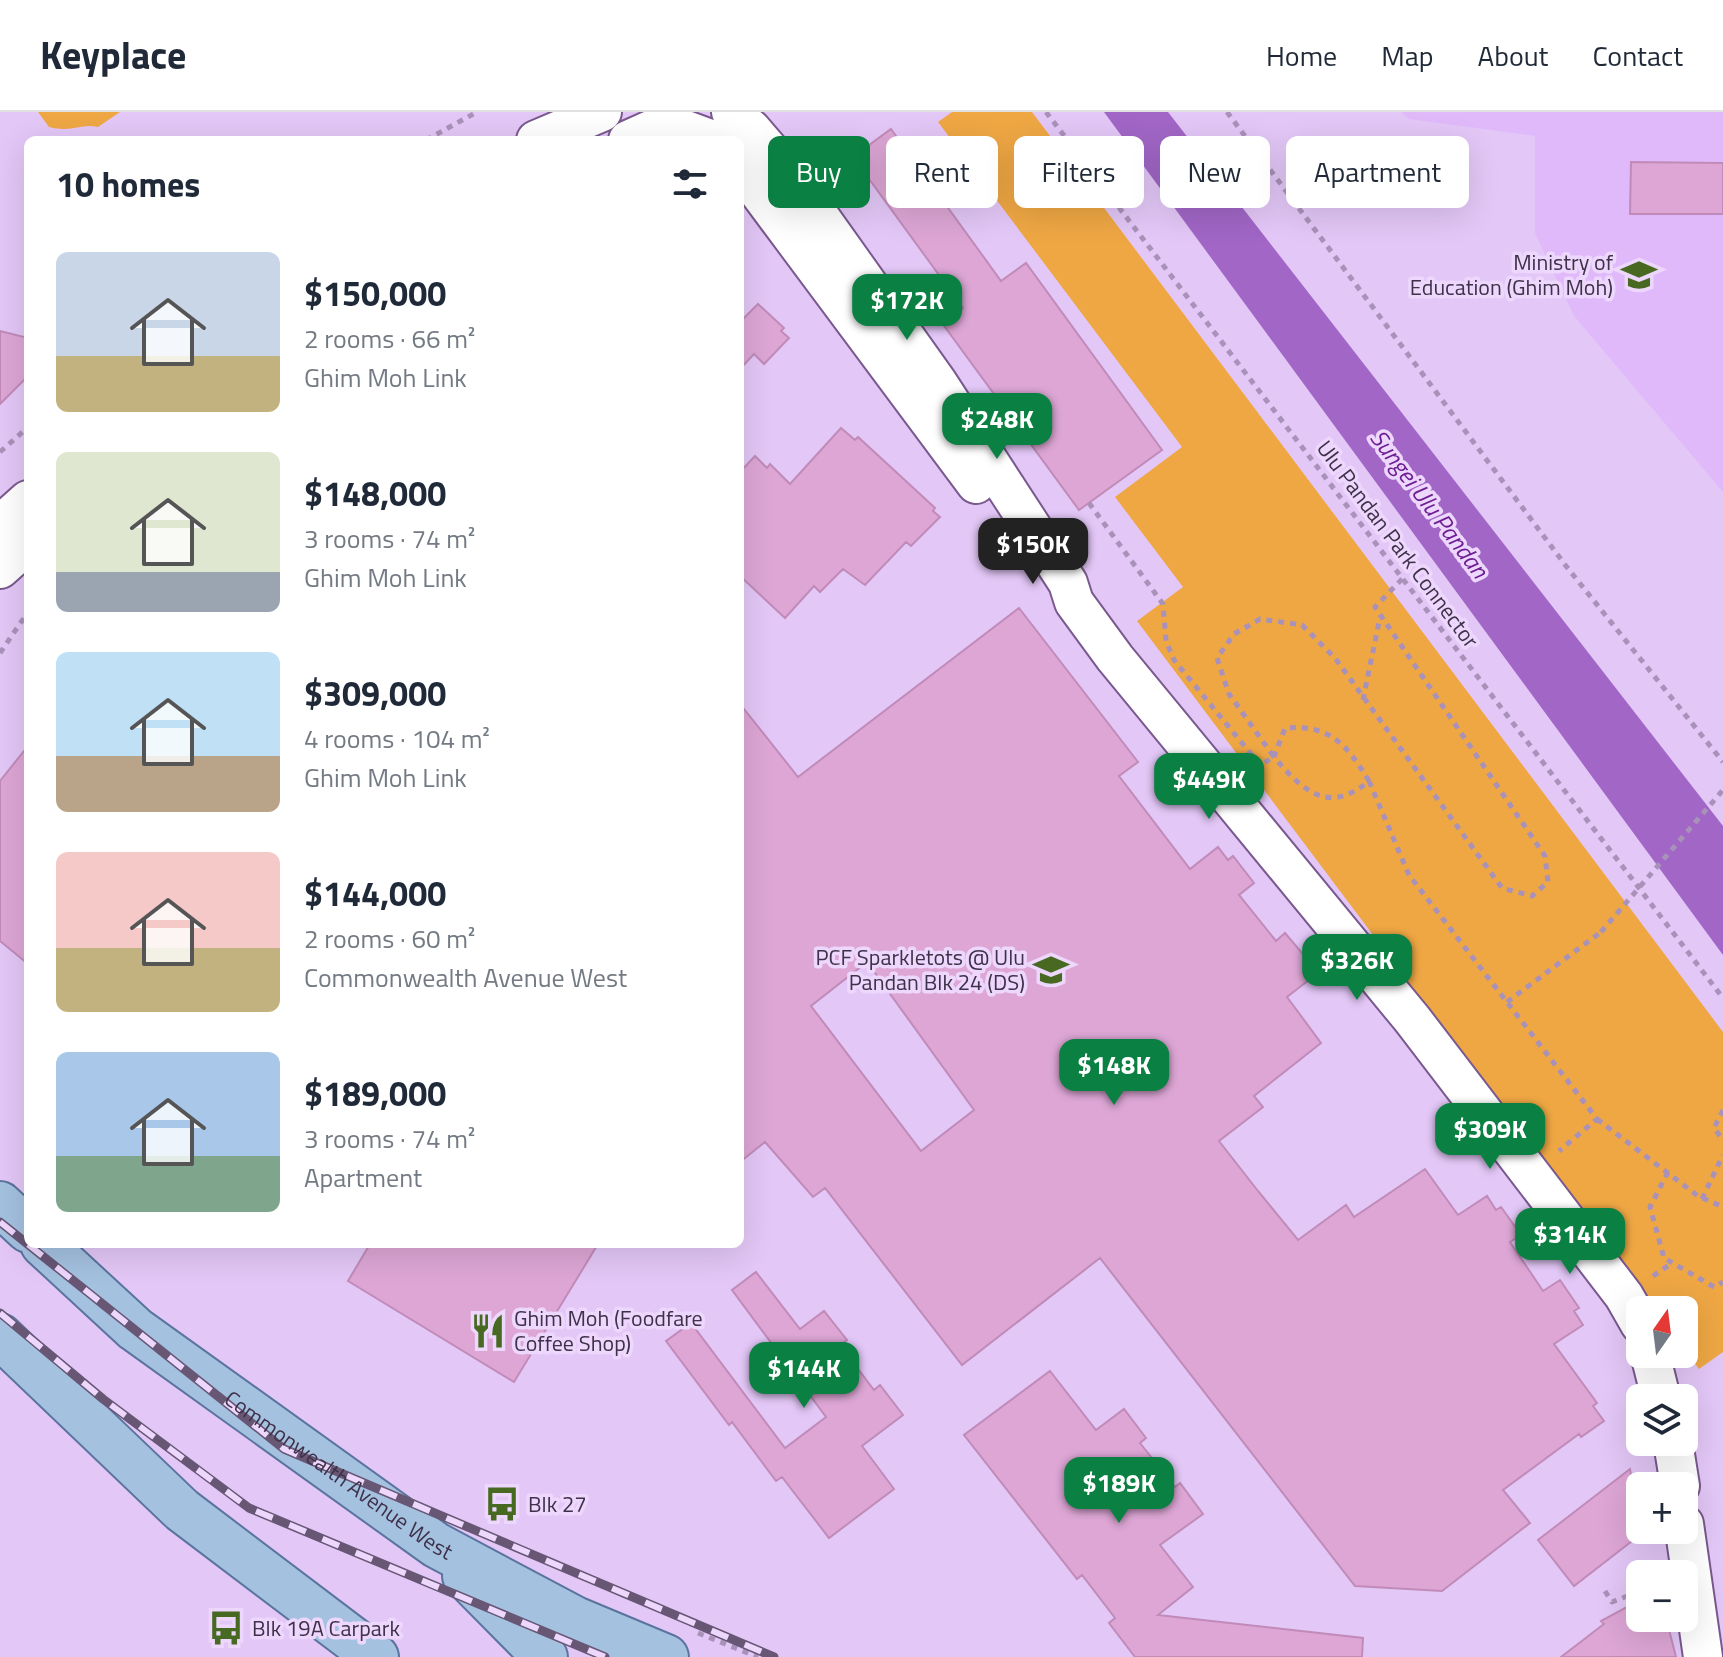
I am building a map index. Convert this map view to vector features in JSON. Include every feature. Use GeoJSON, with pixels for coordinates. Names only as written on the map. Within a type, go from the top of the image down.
{"type":"FeatureCollection","features":[{"type":"Feature","properties":{"kind":"main road"},"geometry":{"type":"LineString","coordinates":[[0,1204],[24,1226]]}},
{"type":"Feature","properties":{"kind":"main road","name":"Commonwealth Avenue West"},"geometry":{"type":"LineString","coordinates":[[47,1248],[135,1329],[436,1545],[575,1619],[666,1657]]}},
{"type":"Feature","properties":{"kind":"main road"},"geometry":{"type":"LineString","coordinates":[[0,1336],[182,1510],[376,1657]]}},
{"type":"Feature","properties":{"kind":"main road"},"geometry":{"type":"LineString","coordinates":[[436,1545],[545,1657]]}},
{"type":"Feature","properties":{"kind":"street"},"geometry":{"type":"LineString","coordinates":[[545,136],[602,112]]}},
{"type":"Feature","properties":{"kind":"street"},"geometry":{"type":"LineString","coordinates":[[731,112],[751,129],[788,172],[865,312]]}},
{"type":"Feature","properties":{"kind":"street"},"geometry":{"type":"LineString","coordinates":[[637,136],[657,127],[686,130],[702,136]]}},
{"type":"Feature","properties":{"kind":"street"},"geometry":{"type":"LineString","coordinates":[[744,172],[865,312],[926,392],[1038,552],[1058,594],[1074,602],[1115,658],[1412,1019],[1626,1300]]}},
{"type":"Feature","properties":{"kind":"street"},"geometry":{"type":"LineString","coordinates":[[0,525],[24,504]]}},
{"type":"Feature","properties":{"kind":"street"},"geometry":{"type":"LineString","coordinates":[[0,569],[24,548]]}},
{"type":"Feature","properties":{"kind":"street"},"geometry":{"type":"LineString","coordinates":[[1686,1544],[1703,1657]]}},
{"type":"Feature","properties":{"kind":"path"},"geometry":{"type":"LineString","coordinates":[[433,136],[477,112]]}},
{"type":"Feature","properties":{"kind":"path","name":"Ulu Pandan Park Connector"},"geometry":{"type":"LineString","coordinates":[[1046,112],[1723,998]]}},
{"type":"Feature","properties":{"kind":"path"},"geometry":{"type":"LineString","coordinates":[[1227,112],[1566,566],[1723,762]]}},
{"type":"Feature","properties":{"kind":"path"},"geometry":{"type":"LineString","coordinates":[[0,452],[24,431]]}},
{"type":"Feature","properties":{"kind":"path"},"geometry":{"type":"LineString","coordinates":[[1089,503],[1163,604],[1166,641],[1174,660],[1260,765],[1274,757],[1285,728],[1310,726],[1349,747],[1369,781],[1409,875],[1597,1119],[1702,1199],[1723,1207]]}},
{"type":"Feature","properties":{"kind":"path"},"geometry":{"type":"LineString","coordinates":[[1369,781],[1353,794],[1325,798],[1299,787],[1229,694],[1217,658],[1234,634],[1260,619],[1302,625],[1335,658],[1502,888],[1532,896],[1548,882],[1545,856],[1375,607],[1403,578]]}},
{"type":"Feature","properties":{"kind":"path"},"geometry":{"type":"LineString","coordinates":[[1363,700],[1381,616]]}},
{"type":"Feature","properties":{"kind":"path"},"geometry":{"type":"LineString","coordinates":[[0,653],[24,618]]}},
{"type":"Feature","properties":{"kind":"path"},"geometry":{"type":"LineString","coordinates":[[1507,1002],[1601,932],[1723,790]]}},
{"type":"Feature","properties":{"kind":"path"},"geometry":{"type":"LineString","coordinates":[[1723,1110],[1714,1128],[1723,1140]]}},
{"type":"Feature","properties":{"kind":"path"},"geometry":{"type":"LineString","coordinates":[[1547,1141],[1557,1152],[1597,1119]]}},
{"type":"Feature","properties":{"kind":"path"},"geometry":{"type":"LineString","coordinates":[[1702,1199],[1723,1155]]}},
{"type":"Feature","properties":{"kind":"path"},"geometry":{"type":"LineString","coordinates":[[1668,1172],[1650,1207],[1664,1258],[1714,1287],[1723,1282]]}},
{"type":"Feature","properties":{"kind":"path"},"geometry":{"type":"LineString","coordinates":[[1605,1591],[1612,1602],[1626,1596]]}},
{"type":"Feature","properties":{"kind":"shaded area"},"geometry":{"type":"Polygon","coordinates":[[[38,112],[120,112],[98,127],[64,129],[49,127],[38,112]]]}},
{"type":"Feature","properties":{"kind":"shaded area"},"geometry":{"type":"Polygon","coordinates":[[[952,112],[1032,112],[1050,136],[1014,136],[1014,208],[1104,208],[1723,1032],[1723,1352],[1699,1369],[1698,1296],[1644,1296],[1137,621],[1183,587],[1115,497],[1182,447],[998,202],[998,136],[949,136],[938,122],[952,112]]]}},
{"type":"Feature","properties":{"kind":"shaded area","name":"Ministry of Education (Ghim Moh)"},"geometry":{"type":"Polygon","coordinates":[[[1401,112],[1723,112],[1723,492],[1574,316],[1535,233],[1535,136],[1409,119],[1401,112]]]}},
{"type":"Feature","properties":{"kind":"water"},"geometry":{"type":"Polygon","coordinates":[[[1104,112],[1168,112],[1187,136],[1160,136],[1160,188],[1144,166],[1144,136],[1122,136],[1104,112]]]}},
{"type":"Feature","properties":{"kind":"water","name":"Sungei Ulu Pandan"},"geometry":{"type":"Polygon","coordinates":[[[1174,208],[1243,208],[1723,826],[1723,955],[1174,208]]]}},
{"type":"Feature","properties":{"kind":"building"},"geometry":{"type":"Polygon","coordinates":[[[891,129],[896,136],[886,136],[886,202],[870,180],[870,144],[891,129]]]}},
{"type":"Feature","properties":{"kind":"building"},"geometry":{"type":"Polygon","coordinates":[[[1631,162],[1723,163],[1723,214],[1630,214],[1631,162]]]}},
{"type":"Feature","properties":{"kind":"building"},"geometry":{"type":"Polygon","coordinates":[[[890,208],[948,208],[1001,281],[1026,263],[1162,450],[1079,510],[942,323],[963,308],[890,208]]]}},
{"type":"Feature","properties":{"kind":"building"},"geometry":{"type":"Polygon","coordinates":[[[758,304],[784,328],[781,331],[789,338],[764,364],[754,354],[744,365],[744,318],[758,304]]]}},
{"type":"Feature","properties":{"kind":"building"},"geometry":{"type":"Polygon","coordinates":[[[0,331],[24,337],[24,380],[0,404],[0,331]]]}},
{"type":"Feature","properties":{"kind":"building"},"geometry":{"type":"Polygon","coordinates":[[[841,428],[855,440],[858,437],[935,508],[933,511],[940,517],[911,546],[906,542],[865,585],[843,569],[820,592],[814,586],[785,618],[744,580],[744,468],[755,456],[767,468],[770,464],[790,484],[841,428]]]}},
{"type":"Feature","properties":{"kind":"building"},"geometry":{"type":"Polygon","coordinates":[[[1019,608],[1138,762],[1119,776],[1190,869],[1218,847],[1228,860],[1233,856],[1254,883],[1239,895],[1276,941],[1285,933],[1308,960],[1303,963],[1314,976],[1287,997],[1321,1043],[1254,1096],[1263,1107],[1219,1141],[1258,1191],[1298,1240],[1346,1205],[1354,1217],[1425,1169],[1458,1215],[1487,1196],[1496,1210],[1501,1207],[1521,1235],[1510,1242],[1543,1291],[1560,1280],[1579,1308],[1574,1311],[1583,1325],[1554,1344],[1597,1403],[1593,1406],[1604,1421],[1581,1437],[1579,1434],[1503,1490],[1530,1523],[1442,1591],[1355,1586],[1100,1258],[962,1365],[825,1188],[813,1197],[765,1142],[744,1159],[744,709],[798,777],[1019,608]],[[867,962],[811,1006],[921,1151],[974,1110],[867,962]]]}},
{"type":"Feature","properties":{"kind":"building"},"geometry":{"type":"Polygon","coordinates":[[[24,751],[24,961],[0,941],[0,781],[24,751]]]}},
{"type":"Feature","properties":{"kind":"building","name":"Ghim Moh (Foodfare Coffee Shop)"},"geometry":{"type":"Polygon","coordinates":[[[368,1248],[596,1248],[514,1382],[348,1281],[368,1248]]]}},
{"type":"Feature","properties":{"kind":"building"},"geometry":{"type":"Polygon","coordinates":[[[756,1272],[800,1329],[824,1311],[847,1340],[840,1345],[874,1390],[880,1385],[903,1415],[862,1446],[894,1489],[829,1538],[782,1477],[776,1481],[732,1422],[729,1425],[666,1341],[691,1323],[785,1448],[826,1417],[732,1290],[756,1272]]]}},
{"type":"Feature","properties":{"kind":"building"},"geometry":{"type":"Polygon","coordinates":[[[1050,1371],[1096,1430],[1124,1409],[1146,1438],[1140,1443],[1175,1487],[1180,1483],[1203,1514],[1160,1545],[1193,1587],[1158,1615],[1363,1638],[1362,1657],[1135,1657],[1109,1623],[1115,1618],[1082,1575],[1077,1579],[964,1435],[1050,1371]]]}},
{"type":"Feature","properties":{"kind":"building"},"geometry":{"type":"Polygon","coordinates":[[[1626,1472],[1628,1544],[1574,1586],[1538,1540],[1626,1472]]]}},
{"type":"Feature","properties":{"kind":"building"},"geometry":{"type":"Polygon","coordinates":[[[1626,1608],[1626,1632],[1670,1632],[1676,1657],[1561,1657],[1604,1624],[1601,1621],[1626,1608]]]}},
{"type":"Feature","properties":{"kind":"railway"},"geometry":{"type":"LineString","coordinates":[[0,1222],[24,1241]]}},
{"type":"Feature","properties":{"kind":"railway"},"geometry":{"type":"LineString","coordinates":[[33,1248],[284,1449],[774,1657]]}},
{"type":"Feature","properties":{"kind":"railway"},"geometry":{"type":"LineString","coordinates":[[0,1313],[103,1399],[249,1508],[605,1657]]}},
{"type":"Feature","properties":{"kind":"place","name":"Ministry of Education (Ghim Moh)"},"geometry":{"type":"Point","coordinates":[1639,275]}},
{"type":"Feature","properties":{"kind":"place","name":"PCF Sparkletots @ Ulu Pandan Blk 24 (DS)"},"geometry":{"type":"Point","coordinates":[1051,970]}},
{"type":"Feature","properties":{"kind":"place","name":"Ghim Moh (Foodfare Coffee Shop)"},"geometry":{"type":"Point","coordinates":[488,1331]}},
{"type":"Feature","properties":{"kind":"place","name":"Blk 27"},"geometry":{"type":"Point","coordinates":[502,1504]}},
{"type":"Feature","properties":{"kind":"place","name":"Blk 19A Carpark"},"geometry":{"type":"Point","coordinates":[226,1628]}}]}
